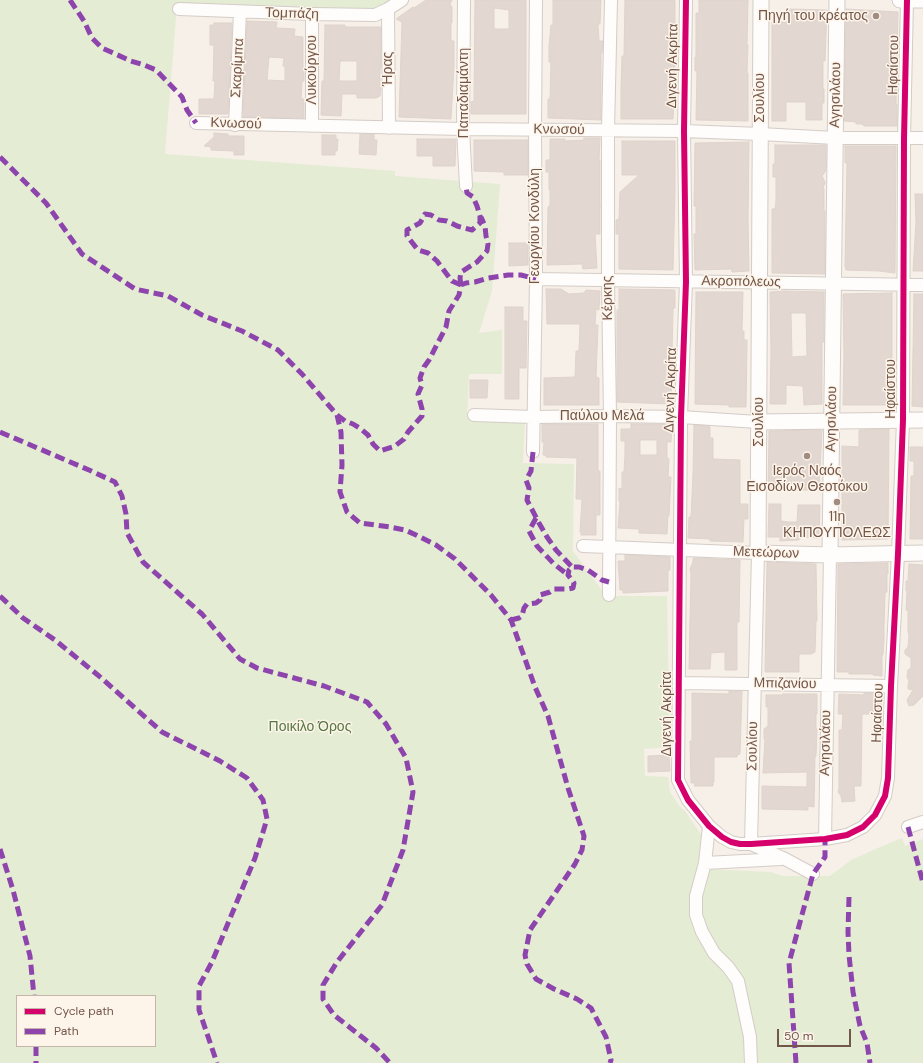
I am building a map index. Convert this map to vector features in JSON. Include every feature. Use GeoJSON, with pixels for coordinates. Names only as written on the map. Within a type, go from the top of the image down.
{"type":"FeatureCollection","features":[{"type":"Feature","properties":{"kind":"street","name":"Τομπάζη"},"geometry":{"type":"LineString","coordinates":[[179,9],[374,15],[388,9],[402,0]]}},
{"type":"Feature","properties":{"kind":"street","name":"Παπαδιαμάντη"},"geometry":{"type":"LineString","coordinates":[[464,0],[463,129],[466,186]]}},
{"type":"Feature","properties":{"kind":"street","name":"Γεωργίου Κονδύλη"},"geometry":{"type":"LineString","coordinates":[[533,452],[536,279],[536,0]]}},
{"type":"Feature","properties":{"kind":"street","name":"Κέρκης"},"geometry":{"type":"LineString","coordinates":[[609,595],[610,416],[608,130],[611,0]]}},
{"type":"Feature","properties":{"kind":"street","name":"Διγενή Ακρίτα"},"geometry":{"type":"LineString","coordinates":[[686,0],[684,131],[686,282],[681,417],[678,780],[688,800],[709,826]]}},
{"type":"Feature","properties":{"kind":"street","name":"Σουλίου"},"geometry":{"type":"LineString","coordinates":[[751,844],[758,553],[761,0]]}},
{"type":"Feature","properties":{"kind":"street","name":"Αγησιλάου"},"geometry":{"type":"LineString","coordinates":[[824,839],[830,555],[837,0]]}},
{"type":"Feature","properties":{"kind":"street"},"geometry":{"type":"LineString","coordinates":[[900,0],[923,0]]}},
{"type":"Feature","properties":{"kind":"street","name":"Ηφαίστου"},"geometry":{"type":"LineString","coordinates":[[751,844],[824,839],[847,835],[863,827],[875,815],[885,796],[888,778],[903,420],[904,139],[907,0]]}},
{"type":"Feature","properties":{"kind":"street","name":"Ήρας"},"geometry":{"type":"LineString","coordinates":[[388,9],[389,128]]}},
{"type":"Feature","properties":{"kind":"street","name":"Σκαρίμπα"},"geometry":{"type":"LineString","coordinates":[[235,125],[240,12]]}},
{"type":"Feature","properties":{"kind":"street","name":"Λυκούργου"},"geometry":{"type":"LineString","coordinates":[[312,14],[312,126]]}},
{"type":"Feature","properties":{"kind":"street","name":"Κνωσού"},"geometry":{"type":"LineString","coordinates":[[196,123],[389,128],[684,131],[835,138],[923,138]]}},
{"type":"Feature","properties":{"kind":"street","name":"Ακροπόλεως"},"geometry":{"type":"LineString","coordinates":[[536,279],[923,285]]}},
{"type":"Feature","properties":{"kind":"street","name":"Παύλου Μελά"},"geometry":{"type":"LineString","coordinates":[[474,415],[681,417],[758,422],[923,420]]}},
{"type":"Feature","properties":{"kind":"street","name":"Μετεώρων"},"geometry":{"type":"LineString","coordinates":[[583,546],[830,555],[923,553]]}},
{"type":"Feature","properties":{"kind":"street","name":"Μπιζανίου"},"geometry":{"type":"LineString","coordinates":[[679,683],[891,686]]}},
{"type":"Feature","properties":{"kind":"street"},"geometry":{"type":"LineString","coordinates":[[908,828],[923,822]]}},
{"type":"Feature","properties":{"kind":"street"},"geometry":{"type":"LineString","coordinates":[[709,826],[722,837],[732,842],[751,844],[813,874]]}},
{"type":"Feature","properties":{"kind":"street"},"geometry":{"type":"LineString","coordinates":[[709,826],[705,863],[696,896],[696,915],[702,932],[714,953],[728,966],[738,981],[750,1037],[751,1063]]}},
{"type":"Feature","properties":{"kind":"street"},"geometry":{"type":"LineString","coordinates":[[705,863],[784,859]]}},
{"type":"Feature","properties":{"kind":"green space","name":"Ποικίλο Όρος"},"geometry":{"type":"Polygon","coordinates":[[[0,0],[391,0],[374,12],[177,5],[165,154],[395,171],[395,176],[500,184],[492,291],[479,333],[502,330],[502,374],[469,374],[467,418],[525,420],[523,463],[574,464],[573,551],[606,596],[667,596],[670,747],[644,749],[645,776],[668,777],[670,792],[702,836],[697,877],[707,869],[771,872],[783,876],[830,876],[851,860],[902,838],[905,846],[923,839],[923,1063],[0,1063],[0,0]]]}},
{"type":"Feature","properties":{"kind":"building"},"geometry":{"type":"Polygon","coordinates":[[[426,0],[452,0],[450,4],[452,7],[451,41],[454,41],[454,66],[451,119],[399,117],[402,22],[396,19],[426,0]]]}},
{"type":"Feature","properties":{"kind":"building"},"geometry":{"type":"Polygon","coordinates":[[[475,0],[526,0],[526,114],[471,114],[471,102],[474,101],[475,0]],[[494,8],[494,29],[509,29],[509,10],[494,8]]]}},
{"type":"Feature","properties":{"kind":"building"},"geometry":{"type":"Polygon","coordinates":[[[553,0],[601,0],[600,24],[598,24],[599,41],[603,41],[601,53],[601,120],[548,118],[551,62],[549,62],[549,46],[551,25],[553,25],[553,0]]]}},
{"type":"Feature","properties":{"kind":"building"},"geometry":{"type":"Polygon","coordinates":[[[625,0],[675,0],[675,85],[673,119],[621,119],[625,0]]]}},
{"type":"Feature","properties":{"kind":"building"},"geometry":{"type":"Polygon","coordinates":[[[699,0],[748,0],[748,121],[696,120],[696,13],[699,13],[699,0]]]}},
{"type":"Feature","properties":{"kind":"building"},"geometry":{"type":"Polygon","coordinates":[[[789,9],[827,10],[825,61],[823,61],[824,103],[822,103],[822,120],[806,120],[806,102],[786,102],[786,121],[772,121],[772,22],[788,22],[789,9]]]}},
{"type":"Feature","properties":{"kind":"building"},"geometry":{"type":"Polygon","coordinates":[[[846,9],[898,12],[897,126],[864,126],[862,124],[856,124],[856,122],[844,121],[846,9]]]}},
{"type":"Feature","properties":{"kind":"building"},"geometry":{"type":"Polygon","coordinates":[[[247,21],[277,22],[276,28],[295,29],[294,36],[303,37],[304,81],[302,81],[301,99],[304,99],[304,118],[243,117],[247,21]],[[269,57],[267,80],[285,81],[285,66],[283,66],[284,58],[269,57]]]}},
{"type":"Feature","properties":{"kind":"building"},"geometry":{"type":"Polygon","coordinates":[[[214,23],[232,23],[228,114],[199,114],[199,99],[214,99],[214,45],[210,45],[210,25],[214,25],[214,23]]]}},
{"type":"Feature","properties":{"kind":"building"},"geometry":{"type":"Polygon","coordinates":[[[325,25],[345,25],[345,27],[381,27],[380,96],[376,98],[357,98],[357,94],[342,94],[341,116],[321,115],[322,81],[324,81],[325,25]],[[340,61],[339,81],[357,81],[357,61],[340,61]]]}},
{"type":"Feature","properties":{"kind":"building"},"geometry":{"type":"Polygon","coordinates":[[[214,133],[228,134],[228,136],[244,136],[244,155],[234,155],[234,151],[211,150],[211,147],[204,146],[214,137],[214,133]]]}},
{"type":"Feature","properties":{"kind":"building"},"geometry":{"type":"Polygon","coordinates":[[[360,134],[374,134],[374,140],[377,140],[376,155],[359,154],[360,134]]]}},
{"type":"Feature","properties":{"kind":"building"},"geometry":{"type":"Polygon","coordinates":[[[322,135],[336,135],[336,139],[338,139],[337,151],[335,151],[335,155],[322,155],[322,135]]]}},
{"type":"Feature","properties":{"kind":"building"},"geometry":{"type":"Polygon","coordinates":[[[584,138],[600,138],[600,234],[595,234],[597,268],[583,269],[582,264],[547,265],[548,207],[550,205],[550,190],[549,172],[546,172],[546,160],[550,160],[550,139],[565,139],[565,141],[584,140],[584,138]]]}},
{"type":"Feature","properties":{"kind":"building"},"geometry":{"type":"Polygon","coordinates":[[[417,139],[456,139],[455,166],[433,166],[433,156],[417,156],[417,139]]]}},
{"type":"Feature","properties":{"kind":"building"},"geometry":{"type":"Polygon","coordinates":[[[474,140],[528,140],[528,175],[504,175],[504,172],[474,171],[474,140]]]}},
{"type":"Feature","properties":{"kind":"building"},"geometry":{"type":"Polygon","coordinates":[[[622,141],[675,141],[673,270],[619,269],[619,234],[616,234],[616,220],[619,219],[620,192],[639,175],[622,175],[622,141]]]}},
{"type":"Feature","properties":{"kind":"building"},"geometry":{"type":"Polygon","coordinates":[[[749,142],[749,271],[732,272],[731,269],[695,270],[695,143],[749,142]]]}},
{"type":"Feature","properties":{"kind":"building"},"geometry":{"type":"Polygon","coordinates":[[[775,145],[826,145],[826,167],[822,176],[825,182],[823,187],[825,211],[825,274],[772,273],[772,209],[775,209],[776,201],[776,177],[773,177],[775,145]]]}},
{"type":"Feature","properties":{"kind":"building"},"geometry":{"type":"Polygon","coordinates":[[[845,146],[896,146],[895,273],[846,270],[847,163],[845,163],[845,146]]]}},
{"type":"Feature","properties":{"kind":"building"},"geometry":{"type":"Polygon","coordinates":[[[915,194],[923,194],[923,271],[913,271],[916,222],[915,194]]]}},
{"type":"Feature","properties":{"kind":"building"},"geometry":{"type":"Polygon","coordinates":[[[509,243],[528,243],[528,265],[509,266],[509,243]]]}},
{"type":"Feature","properties":{"kind":"building"},"geometry":{"type":"Polygon","coordinates":[[[546,289],[561,289],[569,294],[584,293],[586,290],[600,291],[599,310],[596,309],[595,325],[598,325],[596,377],[599,378],[599,405],[544,405],[544,378],[575,377],[576,351],[579,351],[580,324],[547,324],[546,289]]]}},
{"type":"Feature","properties":{"kind":"building"},"geometry":{"type":"Polygon","coordinates":[[[619,289],[675,290],[675,308],[673,308],[671,404],[617,402],[617,310],[619,310],[619,289]]]}},
{"type":"Feature","properties":{"kind":"building"},"geometry":{"type":"Polygon","coordinates":[[[696,292],[743,292],[742,331],[744,331],[744,340],[747,340],[746,407],[695,404],[696,292]]]}},
{"type":"Feature","properties":{"kind":"building"},"geometry":{"type":"Polygon","coordinates":[[[770,292],[824,292],[822,404],[804,405],[803,386],[786,385],[786,404],[770,404],[770,292]],[[791,313],[792,357],[807,356],[806,313],[791,313]]]}},
{"type":"Feature","properties":{"kind":"building"},"geometry":{"type":"Polygon","coordinates":[[[892,293],[892,405],[843,405],[843,294],[892,293]]]}},
{"type":"Feature","properties":{"kind":"building"},"geometry":{"type":"Polygon","coordinates":[[[914,294],[923,294],[923,407],[912,406],[914,294]]]}},
{"type":"Feature","properties":{"kind":"building"},"geometry":{"type":"Polygon","coordinates":[[[505,307],[523,307],[523,321],[527,321],[526,368],[519,368],[519,399],[505,399],[505,307]]]}},
{"type":"Feature","properties":{"kind":"building"},"geometry":{"type":"Polygon","coordinates":[[[470,380],[488,380],[487,398],[470,398],[470,380]]]}},
{"type":"Feature","properties":{"kind":"building"},"geometry":{"type":"Polygon","coordinates":[[[542,424],[598,424],[600,515],[596,515],[596,535],[581,535],[580,532],[582,499],[576,499],[577,458],[546,457],[546,455],[543,455],[544,442],[542,442],[542,424]]]}},
{"type":"Feature","properties":{"kind":"building"},"geometry":{"type":"Polygon","coordinates":[[[631,424],[672,424],[671,442],[667,442],[667,458],[669,459],[668,477],[671,477],[667,534],[639,533],[639,529],[618,528],[620,501],[619,488],[622,489],[622,472],[624,472],[625,454],[625,441],[621,441],[621,429],[631,429],[631,424]],[[640,440],[640,455],[657,455],[657,440],[640,440]]]}},
{"type":"Feature","properties":{"kind":"building"},"geometry":{"type":"Polygon","coordinates":[[[694,425],[710,427],[710,438],[713,438],[713,459],[740,460],[740,504],[748,504],[748,519],[744,519],[743,542],[710,541],[710,539],[688,538],[689,517],[691,517],[694,425]]]}},
{"type":"Feature","properties":{"kind":"building"},"geometry":{"type":"Polygon","coordinates":[[[889,429],[888,539],[842,540],[842,446],[859,447],[859,430],[889,429]]]}},
{"type":"Feature","properties":{"kind":"building"},"geometry":{"type":"Polygon","coordinates":[[[822,430],[819,490],[768,490],[769,431],[822,430]]]}},
{"type":"Feature","properties":{"kind":"building"},"geometry":{"type":"Polygon","coordinates":[[[910,447],[923,447],[923,539],[910,539],[911,476],[914,476],[914,461],[910,461],[910,447]]]}},
{"type":"Feature","properties":{"kind":"building"},"geometry":{"type":"Polygon","coordinates":[[[769,504],[781,504],[781,521],[788,522],[797,522],[798,505],[820,505],[819,538],[800,537],[799,540],[780,541],[780,537],[768,537],[769,504]]]}},
{"type":"Feature","properties":{"kind":"building"},"geometry":{"type":"Polygon","coordinates":[[[625,555],[670,557],[670,570],[668,570],[668,591],[623,593],[623,590],[620,590],[618,561],[625,561],[625,555]]]}},
{"type":"Feature","properties":{"kind":"building"},"geometry":{"type":"Polygon","coordinates":[[[694,558],[740,560],[739,622],[737,622],[737,670],[725,670],[725,652],[711,653],[710,669],[689,669],[690,569],[694,558]]]}},
{"type":"Feature","properties":{"kind":"building"},"geometry":{"type":"Polygon","coordinates":[[[767,562],[816,564],[817,621],[815,652],[811,654],[799,654],[799,672],[765,672],[767,562]]]}},
{"type":"Feature","properties":{"kind":"building"},"geometry":{"type":"Polygon","coordinates":[[[888,563],[887,592],[885,593],[882,676],[837,672],[838,564],[888,563]]]}},
{"type":"Feature","properties":{"kind":"building"},"geometry":{"type":"Polygon","coordinates":[[[909,564],[923,565],[923,696],[914,705],[909,706],[907,700],[913,690],[908,689],[909,681],[907,677],[908,670],[911,668],[911,658],[905,654],[905,650],[908,647],[909,635],[908,610],[906,610],[906,581],[908,581],[909,564]]]}},
{"type":"Feature","properties":{"kind":"building"},"geometry":{"type":"Polygon","coordinates":[[[729,691],[742,691],[740,754],[737,755],[737,757],[714,757],[713,786],[694,786],[695,783],[691,783],[690,741],[692,741],[692,693],[729,694],[729,691]]]}},
{"type":"Feature","properties":{"kind":"building"},"geometry":{"type":"Polygon","coordinates":[[[864,693],[881,693],[881,714],[862,714],[861,786],[854,786],[855,801],[842,802],[841,796],[838,792],[839,730],[842,730],[843,714],[838,714],[839,694],[864,695],[864,693]]]}},
{"type":"Feature","properties":{"kind":"building"},"geometry":{"type":"Polygon","coordinates":[[[817,694],[814,807],[808,806],[808,810],[762,809],[762,786],[807,787],[807,772],[763,773],[765,739],[764,729],[768,726],[768,707],[766,707],[766,695],[817,694]]]}},
{"type":"Feature","properties":{"kind":"building"},"geometry":{"type":"Polygon","coordinates":[[[669,755],[670,771],[648,772],[648,756],[669,755]]]}},
{"type":"Feature","properties":{"kind":"marked path"},"geometry":{"type":"LineString","coordinates":[[70,0],[84,21],[92,38],[102,48],[156,70],[182,97],[187,110],[196,123]]}},
{"type":"Feature","properties":{"kind":"marked path"},"geometry":{"type":"LineString","coordinates":[[0,157],[46,203],[82,254],[135,289],[168,296],[202,315],[242,331],[278,350],[302,374],[337,415],[341,432],[342,465],[340,492],[347,512],[360,523],[405,530],[436,545],[455,559],[491,595],[511,620],[535,687],[548,716],[568,788],[584,836],[582,850],[575,864],[530,930],[525,955],[527,964],[536,979],[577,999],[591,1008],[606,1037],[611,1060],[610,1063]]}},
{"type":"Feature","properties":{"kind":"marked path"},"geometry":{"type":"LineString","coordinates":[[461,285],[452,281],[437,261],[428,253],[418,250],[407,236],[407,230],[420,223],[425,214],[472,230],[480,223],[480,216],[473,197],[467,193],[466,186]]}},
{"type":"Feature","properties":{"kind":"marked path"},"geometry":{"type":"LineString","coordinates":[[461,285],[461,272],[477,262],[487,251],[488,244],[485,226],[481,217]]}},
{"type":"Feature","properties":{"kind":"marked path"},"geometry":{"type":"LineString","coordinates":[[337,415],[361,429],[368,435],[373,444],[380,451],[395,446],[404,439],[422,416],[422,409],[418,394],[422,385],[420,378],[424,367],[446,327],[449,311],[459,295],[461,285],[488,278],[508,275],[521,275],[536,279]]}},
{"type":"Feature","properties":{"kind":"marked path"},"geometry":{"type":"LineString","coordinates":[[0,432],[115,482],[122,496],[126,514],[127,533],[143,562],[202,614],[240,659],[257,668],[324,686],[367,702],[386,724],[406,758],[413,792],[403,850],[382,905],[337,962],[323,985],[323,999],[334,1015],[376,1048],[390,1063]]}},
{"type":"Feature","properties":{"kind":"marked path"},"geometry":{"type":"LineString","coordinates":[[533,452],[531,471],[526,480],[529,488],[527,500],[547,537],[556,550],[572,567]]}},
{"type":"Feature","properties":{"kind":"marked path"},"geometry":{"type":"LineString","coordinates":[[536,518],[529,531],[537,546],[554,564],[568,575]]}},
{"type":"Feature","properties":{"kind":"marked path"},"geometry":{"type":"LineString","coordinates":[[511,620],[522,616],[524,608],[527,604],[536,603],[540,600],[540,595],[554,589],[573,588],[574,583],[568,575],[569,570],[572,567],[579,567],[588,570],[602,580],[609,582]]}},
{"type":"Feature","properties":{"kind":"marked path"},"geometry":{"type":"LineString","coordinates":[[0,596],[23,618],[55,640],[99,676],[162,732],[220,761],[247,778],[263,800],[267,819],[255,858],[212,962],[199,986],[199,1010],[217,1063]]}},
{"type":"Feature","properties":{"kind":"marked path"},"geometry":{"type":"LineString","coordinates":[[908,827],[923,883]]}},
{"type":"Feature","properties":{"kind":"marked path"},"geometry":{"type":"LineString","coordinates":[[796,1063],[789,963],[813,874],[825,857],[825,839]]}},
{"type":"Feature","properties":{"kind":"marked path"},"geometry":{"type":"LineString","coordinates":[[0,849],[13,890],[30,956],[34,995]]}},
{"type":"Feature","properties":{"kind":"marked path"},"geometry":{"type":"LineString","coordinates":[[849,897],[848,932],[853,992],[860,1026],[867,1043],[870,1063]]}},
{"type":"Feature","properties":{"kind":"marked path"},"geometry":{"type":"LineString","coordinates":[[36,1047],[36,1063]]}},
{"type":"Feature","properties":{"kind":"cycle path"},"geometry":{"type":"LineString","coordinates":[[686,0],[684,131],[686,282],[681,417],[678,780],[688,800],[709,826],[722,837],[731,842],[740,844],[825,839],[847,835],[863,827],[875,815],[885,796],[888,778],[903,420],[904,139],[907,0]]}},
{"type":"Feature","properties":{"kind":"place","name":"Πηγή του κρέατος"},"geometry":{"type":"Point","coordinates":[876,16]}},
{"type":"Feature","properties":{"kind":"place","name":"Ιερός Ναός Εισοδίων Θεοτόκου"},"geometry":{"type":"Point","coordinates":[807,456]}},
{"type":"Feature","properties":{"kind":"place","name":"11η ΚΗΠΟΥΠΟΛΕΩΣ"},"geometry":{"type":"Point","coordinates":[837,502]}}]}
